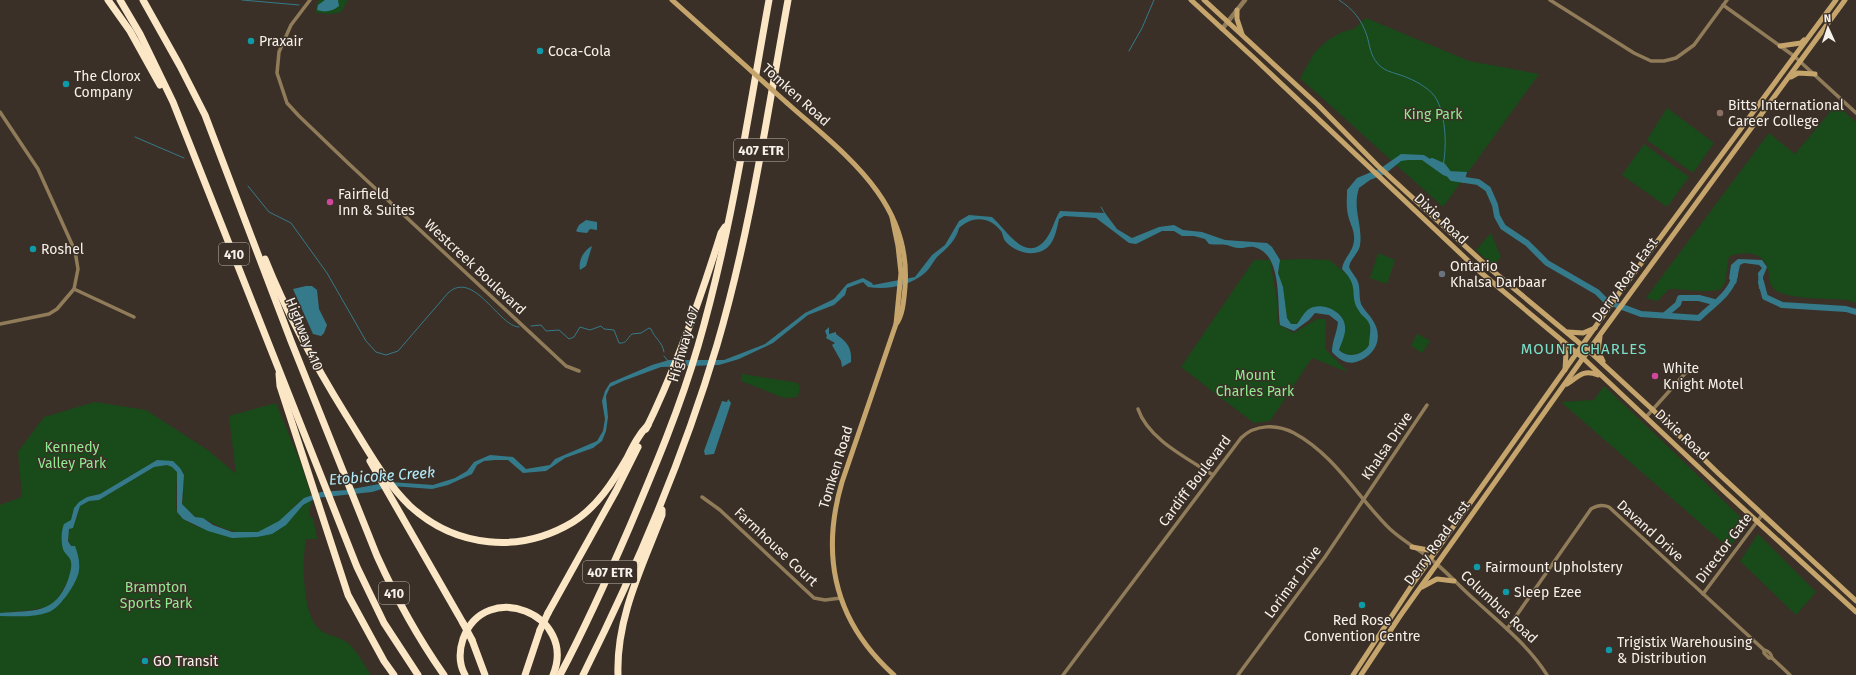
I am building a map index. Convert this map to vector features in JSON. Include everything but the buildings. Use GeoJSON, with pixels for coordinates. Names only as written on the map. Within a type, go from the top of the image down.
{"type":"FeatureCollection","features":[{"type":"Feature","properties":{"kind":"highway"},"geometry":{"type":"LineString","coordinates":[[108,0],[130,31],[164,94],[173,102]]}},
{"type":"Feature","properties":{"kind":"highway","name":"410"},"geometry":{"type":"LineString","coordinates":[[120,0],[140,34],[173,102],[357,567],[374,604],[418,675]]}},
{"type":"Feature","properties":{"kind":"highway","name":"Highway 410"},"geometry":{"type":"LineString","coordinates":[[143,0],[180,66],[204,115],[291,341],[392,591],[412,626],[444,675]]}},
{"type":"Feature","properties":{"kind":"highway"},"geometry":{"type":"LineString","coordinates":[[147,0],[148,9]]}},
{"type":"Feature","properties":{"kind":"highway","name":"Highway 407"},"geometry":{"type":"LineString","coordinates":[[560,675],[589,621],[653,473],[688,380],[728,223],[769,0]]}},
{"type":"Feature","properties":{"kind":"highway","name":"407 ETR"},"geometry":{"type":"LineString","coordinates":[[583,675],[661,506],[706,380],[717,344],[755,185],[788,0]]}},
{"type":"Feature","properties":{"kind":"highway"},"geometry":{"type":"LineString","coordinates":[[525,675],[540,630],[548,613],[616,491],[668,381],[698,306],[721,233],[728,223]]}},
{"type":"Feature","properties":{"kind":"highway"},"geometry":{"type":"LineString","coordinates":[[249,229],[257,238],[307,351],[381,474],[391,498],[464,623],[485,675]]}},
{"type":"Feature","properties":{"kind":"highway"},"geometry":{"type":"LineString","coordinates":[[278,366],[280,386],[342,577],[358,614],[394,675]]}},
{"type":"Feature","properties":{"kind":"highway"},"geometry":{"type":"LineString","coordinates":[[381,474],[401,496],[429,520],[460,536],[480,541],[498,543],[533,539],[565,526],[590,508],[616,477],[642,431],[648,425]]}},
{"type":"Feature","properties":{"kind":"highway"},"geometry":{"type":"LineString","coordinates":[[618,675],[618,651],[622,622],[627,604],[662,515],[661,506]]}},
{"type":"Feature","properties":{"kind":"highway"},"geometry":{"type":"LineString","coordinates":[[465,675],[460,651],[470,626],[486,612],[499,608],[511,607],[523,609],[537,616],[551,633],[555,641],[556,657],[553,675]]}},
{"type":"Feature","properties":{"kind":"highway"},"geometry":{"type":"LineString","coordinates":[[358,614],[360,623],[388,675]]}},
{"type":"Feature","properties":{"kind":"main road","name":"Tomken Road"},"geometry":{"type":"LineString","coordinates":[[672,0],[787,102],[864,174],[882,197],[892,217],[903,272],[902,293],[895,320],[896,324],[834,508],[832,561],[841,598],[847,614],[866,646],[894,675]]}},
{"type":"Feature","properties":{"kind":"main road","name":"Dixie Road"},"geometry":{"type":"LineString","coordinates":[[1191,0],[1255,58],[1371,170],[1479,271],[1505,291],[1560,340],[1583,358],[1757,522],[1856,612]]}},
{"type":"Feature","properties":{"kind":"main road","name":"Dixie Road"},"geometry":{"type":"LineString","coordinates":[[1204,0],[1318,105],[1378,166],[1488,267],[1604,364],[1762,515],[1856,602]]}},
{"type":"Feature","properties":{"kind":"main road","name":"Derry Road East"},"geometry":{"type":"LineString","coordinates":[[1353,675],[1444,540],[1620,292],[1692,192],[1836,0]]}},
{"type":"Feature","properties":{"kind":"main road","name":"Derry Road East"},"geometry":{"type":"LineString","coordinates":[[1361,675],[1436,564],[1583,358],[1846,0]]}},
{"type":"Feature","properties":{"kind":"main road"},"geometry":{"type":"LineString","coordinates":[[1237,10],[1237,18],[1242,35]]}},
{"type":"Feature","properties":{"kind":"main road"},"geometry":{"type":"LineString","coordinates":[[1780,46],[1801,43],[1811,34]]}},
{"type":"Feature","properties":{"kind":"main road"},"geometry":{"type":"LineString","coordinates":[[1787,80],[1798,73],[1815,74]]}},
{"type":"Feature","properties":{"kind":"main road"},"geometry":{"type":"LineString","coordinates":[[1692,192],[1700,197]]}},
{"type":"Feature","properties":{"kind":"main road"},"geometry":{"type":"LineString","coordinates":[[1567,332],[1583,333],[1595,328]]}},
{"type":"Feature","properties":{"kind":"main road"},"geometry":{"type":"LineString","coordinates":[[1602,332],[1598,351],[1604,364]]}},
{"type":"Feature","properties":{"kind":"main road"},"geometry":{"type":"LineString","coordinates":[[1560,340],[1566,353],[1565,370]]}},
{"type":"Feature","properties":{"kind":"main road"},"geometry":{"type":"LineString","coordinates":[[1564,385],[1582,372],[1589,372],[1602,376]]}},
{"type":"Feature","properties":{"kind":"main road"},"geometry":{"type":"LineString","coordinates":[[1412,547],[1428,550],[1436,547],[1444,540]]}},
{"type":"Feature","properties":{"kind":"main road"},"geometry":{"type":"LineString","coordinates":[[1420,588],[1437,579],[1454,581]]}},
{"type":"Feature","properties":{"kind":"street","name":"Westcreek Boulevard"},"geometry":{"type":"LineString","coordinates":[[310,0],[291,25],[279,52],[277,73],[287,103],[338,154],[560,361],[566,366],[578,371]]}},
{"type":"Feature","properties":{"kind":"street"},"geometry":{"type":"LineString","coordinates":[[1222,29],[1245,0]]}},
{"type":"Feature","properties":{"kind":"street"},"geometry":{"type":"LineString","coordinates":[[1550,0],[1634,53],[1651,61],[1664,61],[1676,58],[1690,49],[1727,0]]}},
{"type":"Feature","properties":{"kind":"street"},"geometry":{"type":"LineString","coordinates":[[1723,5],[1794,56],[1856,113]]}},
{"type":"Feature","properties":{"kind":"street"},"geometry":{"type":"LineString","coordinates":[[0,112],[38,169],[75,251],[78,269],[74,290],[64,302],[49,314],[0,324]]}},
{"type":"Feature","properties":{"kind":"street"},"geometry":{"type":"LineString","coordinates":[[74,290],[134,317]]}},
{"type":"Feature","properties":{"kind":"street"},"geometry":{"type":"LineString","coordinates":[[1646,417],[1690,368]]}},
{"type":"Feature","properties":{"kind":"street","name":"Khalsa Drive"},"geometry":{"type":"LineString","coordinates":[[1364,499],[1428,406]]}},
{"type":"Feature","properties":{"kind":"street"},"geometry":{"type":"LineString","coordinates":[[1138,408],[1141,419],[1165,443],[1213,475]]}},
{"type":"Feature","properties":{"kind":"street","name":"Cardiff Boulevard"},"geometry":{"type":"LineString","coordinates":[[1063,675],[1244,434],[1258,428],[1278,428],[1297,434],[1325,456],[1386,525],[1412,547],[1431,560]]}},
{"type":"Feature","properties":{"kind":"street","name":"Farmhouse Court"},"geometry":{"type":"LineString","coordinates":[[702,497],[720,510],[814,598],[825,600],[841,598]]}},
{"type":"Feature","properties":{"kind":"street","name":"Lorimar Drive"},"geometry":{"type":"LineString","coordinates":[[1239,675],[1326,557],[1364,499]]}},
{"type":"Feature","properties":{"kind":"street","name":"Davand Drive"},"geometry":{"type":"LineString","coordinates":[[1507,629],[1591,509],[1599,505],[1609,507],[1764,650],[1772,654],[1772,658],[1790,675]]}},
{"type":"Feature","properties":{"kind":"street","name":"Director Gate"},"geometry":{"type":"LineString","coordinates":[[1703,594],[1762,515]]}},
{"type":"Feature","properties":{"kind":"street","name":"Columbus Road"},"geometry":{"type":"LineString","coordinates":[[1431,560],[1535,656],[1547,675]]}},
{"type":"Feature","properties":{"kind":"green space"},"geometry":{"type":"Polygon","coordinates":[[[320,0],[348,0],[341,12],[331,14],[316,13],[317,3],[320,0]]]}},
{"type":"Feature","properties":{"kind":"green space","name":"King Park"},"geometry":{"type":"Polygon","coordinates":[[[1366,18],[1469,61],[1539,74],[1443,207],[1300,78],[1315,52],[1328,40],[1342,32],[1354,29],[1366,18]]]}},
{"type":"Feature","properties":{"kind":"green space"},"geometry":{"type":"Polygon","coordinates":[[[1836,105],[1856,122],[1856,303],[1848,300],[1798,297],[1780,293],[1774,289],[1771,284],[1768,269],[1761,258],[1757,255],[1746,253],[1729,256],[1725,282],[1721,289],[1702,291],[1669,289],[1657,301],[1646,298],[1769,133],[1795,154],[1836,105]]]}},
{"type":"Feature","properties":{"kind":"green space"},"geometry":{"type":"Polygon","coordinates":[[[1667,108],[1714,143],[1693,173],[1647,140],[1667,108]]]}},
{"type":"Feature","properties":{"kind":"green space"},"geometry":{"type":"Polygon","coordinates":[[[1644,144],[1689,177],[1667,207],[1622,175],[1644,144]]]}},
{"type":"Feature","properties":{"kind":"green space"},"geometry":{"type":"Polygon","coordinates":[[[1491,233],[1501,257],[1493,266],[1476,250],[1491,233]]]}},
{"type":"Feature","properties":{"kind":"green space"},"geometry":{"type":"Polygon","coordinates":[[[1378,253],[1395,260],[1387,284],[1370,278],[1378,253]]]}},
{"type":"Feature","properties":{"kind":"green space","name":"Mount Charles Park"},"geometry":{"type":"Polygon","coordinates":[[[1254,260],[1270,260],[1277,302],[1278,324],[1294,333],[1317,319],[1326,319],[1325,349],[1348,372],[1312,358],[1270,421],[1254,423],[1181,367],[1254,260]]]}},
{"type":"Feature","properties":{"kind":"green space"},"geometry":{"type":"Polygon","coordinates":[[[1280,260],[1329,260],[1353,279],[1354,296],[1359,311],[1366,317],[1370,325],[1369,345],[1363,351],[1350,355],[1339,349],[1345,330],[1340,314],[1326,307],[1307,310],[1296,325],[1291,324],[1287,318],[1278,273],[1280,260]]]}},
{"type":"Feature","properties":{"kind":"green space"},"geometry":{"type":"Polygon","coordinates":[[[1418,334],[1430,341],[1422,353],[1411,346],[1418,334]]]}},
{"type":"Feature","properties":{"kind":"green space"},"geometry":{"type":"Polygon","coordinates":[[[742,374],[798,383],[800,389],[797,397],[784,398],[741,381],[742,374]]]}},
{"type":"Feature","properties":{"kind":"green space"},"geometry":{"type":"Polygon","coordinates":[[[1604,386],[1745,522],[1746,526],[1729,548],[1561,402],[1594,400],[1604,386]]]}},
{"type":"Feature","properties":{"kind":"green space","name":"Kennedy Valley Park"},"geometry":{"type":"Polygon","coordinates":[[[95,402],[146,410],[209,451],[236,474],[229,416],[276,403],[301,464],[311,495],[294,506],[284,518],[271,527],[252,533],[233,531],[205,519],[196,517],[191,513],[182,504],[184,496],[180,468],[157,460],[100,494],[87,497],[74,508],[71,520],[64,525],[63,550],[71,559],[72,570],[56,602],[47,607],[0,613],[0,505],[22,497],[18,452],[44,417],[95,402]]]}},
{"type":"Feature","properties":{"kind":"green space","name":"Brampton Sports Park"},"geometry":{"type":"Polygon","coordinates":[[[166,465],[172,467],[177,472],[177,512],[183,519],[193,525],[207,530],[252,536],[273,533],[284,526],[302,506],[312,500],[309,511],[310,517],[313,518],[317,539],[306,539],[304,560],[304,585],[309,610],[318,628],[350,645],[371,675],[0,675],[0,616],[30,616],[49,612],[73,586],[71,546],[68,535],[77,517],[80,506],[89,501],[99,500],[154,467],[166,465]]]}},
{"type":"Feature","properties":{"kind":"green space"},"geometry":{"type":"Polygon","coordinates":[[[1758,534],[1816,592],[1796,615],[1740,561],[1758,534]]]}},
{"type":"Feature","properties":{"kind":"water"},"geometry":{"type":"Polygon","coordinates":[[[325,0],[338,0],[339,6],[329,11],[317,10],[318,5],[325,0]]]}},
{"type":"Feature","properties":{"kind":"water","name":"Etobicoke Creek"},"geometry":{"type":"Polygon","coordinates":[[[1401,154],[1424,155],[1448,171],[1467,172],[1464,183],[1443,175],[1422,160],[1401,161],[1385,174],[1370,180],[1359,188],[1357,196],[1357,210],[1361,238],[1358,251],[1349,267],[1358,283],[1361,304],[1376,326],[1378,339],[1373,351],[1363,359],[1353,363],[1343,361],[1332,352],[1338,322],[1329,315],[1315,313],[1309,320],[1294,331],[1280,325],[1277,282],[1271,261],[1265,253],[1255,247],[1238,248],[1227,245],[1209,244],[1205,239],[1194,236],[1182,236],[1174,231],[1162,231],[1136,244],[1129,243],[1096,218],[1064,216],[1059,219],[1054,237],[1048,247],[1038,252],[1026,253],[1010,246],[1005,241],[1001,231],[986,220],[980,219],[969,221],[959,228],[956,237],[937,257],[929,269],[913,281],[898,286],[883,288],[868,287],[863,282],[847,288],[845,295],[834,305],[808,315],[773,343],[739,359],[719,365],[661,367],[610,387],[606,396],[608,417],[606,431],[602,441],[593,448],[565,458],[546,471],[523,473],[508,460],[484,461],[477,465],[472,474],[448,485],[432,489],[392,486],[372,492],[316,498],[303,505],[286,525],[272,534],[257,537],[232,538],[208,531],[183,519],[177,512],[177,472],[172,467],[167,465],[154,467],[99,500],[89,501],[80,506],[73,528],[69,529],[68,541],[71,546],[75,546],[79,564],[78,575],[72,588],[53,610],[37,615],[0,616],[0,613],[42,608],[57,600],[68,580],[71,569],[71,561],[64,550],[62,543],[62,530],[64,524],[71,520],[74,508],[79,502],[87,497],[100,494],[157,460],[173,461],[180,468],[184,475],[182,504],[195,517],[203,518],[213,525],[232,532],[258,532],[279,521],[304,498],[321,492],[347,490],[390,482],[433,485],[455,478],[467,471],[474,462],[490,455],[513,457],[526,469],[550,465],[555,459],[597,441],[603,431],[605,419],[602,401],[605,391],[610,383],[652,365],[669,360],[724,360],[765,344],[805,313],[834,299],[847,284],[863,278],[873,285],[915,277],[932,255],[945,245],[959,221],[969,215],[992,217],[1017,242],[1024,247],[1031,248],[1039,246],[1046,239],[1060,211],[1105,213],[1117,229],[1132,238],[1159,227],[1174,225],[1183,230],[1202,232],[1225,240],[1267,243],[1272,247],[1280,260],[1278,273],[1283,287],[1287,318],[1291,324],[1297,324],[1309,309],[1314,307],[1320,306],[1331,309],[1341,316],[1345,326],[1344,335],[1339,350],[1343,353],[1355,355],[1363,351],[1369,345],[1370,326],[1356,305],[1353,286],[1348,276],[1342,269],[1344,262],[1352,249],[1354,241],[1353,231],[1347,212],[1347,190],[1357,178],[1381,168],[1401,154]]]}},
{"type":"Feature","properties":{"kind":"water"},"geometry":{"type":"Polygon","coordinates":[[[586,220],[597,222],[597,230],[590,229],[587,233],[576,231],[579,225],[586,220]]]}},
{"type":"Feature","properties":{"kind":"water"},"geometry":{"type":"Polygon","coordinates":[[[592,246],[586,266],[580,270],[582,256],[586,250],[592,246]]]}},
{"type":"Feature","properties":{"kind":"water"},"geometry":{"type":"Polygon","coordinates":[[[1738,259],[1762,260],[1767,267],[1763,277],[1764,288],[1759,289],[1758,273],[1762,268],[1759,265],[1744,263],[1740,265],[1736,284],[1729,279],[1731,265],[1738,259]]]}},
{"type":"Feature","properties":{"kind":"water"},"geometry":{"type":"Polygon","coordinates":[[[312,286],[317,290],[319,309],[327,325],[321,336],[313,334],[293,289],[312,286]]]}},
{"type":"Feature","properties":{"kind":"water"},"geometry":{"type":"Polygon","coordinates":[[[829,327],[829,334],[836,332],[836,334],[846,342],[851,352],[851,362],[842,367],[841,361],[832,345],[835,343],[826,338],[827,336],[825,331],[829,327]]]}},
{"type":"Feature","properties":{"kind":"water"},"geometry":{"type":"Polygon","coordinates":[[[728,399],[731,403],[714,454],[705,455],[704,451],[722,401],[727,402],[728,399]]]}},
{"type":"Feature","properties":{"kind":"waterway"},"geometry":{"type":"LineString","coordinates":[[242,0],[299,5]]}},
{"type":"Feature","properties":{"kind":"waterway"},"geometry":{"type":"LineString","coordinates":[[1129,51],[1142,28],[1154,0]]}},
{"type":"Feature","properties":{"kind":"waterway"},"geometry":{"type":"LineString","coordinates":[[1339,0],[1349,7],[1360,20],[1365,30],[1375,61],[1388,71],[1404,76],[1420,84],[1435,96],[1440,107],[1444,124],[1445,150],[1443,166]]}},
{"type":"Feature","properties":{"kind":"waterway"},"geometry":{"type":"LineString","coordinates":[[135,137],[184,158]]}},
{"type":"Feature","properties":{"kind":"waterway","name":"Etobicoke Creek"},"geometry":{"type":"LineString","coordinates":[[1432,161],[1443,166],[1452,178],[1478,182],[1488,189],[1495,205],[1497,216],[1503,227],[1527,243],[1547,263],[1597,292],[1606,301],[1641,314],[1699,318],[1725,294],[1730,288],[1735,275]]}},
{"type":"Feature","properties":{"kind":"waterway"},"geometry":{"type":"LineString","coordinates":[[248,186],[269,212],[291,223],[327,273],[366,341],[376,352],[386,355],[398,351],[448,293],[458,288],[467,288],[477,293],[511,325],[519,327]]}},
{"type":"Feature","properties":{"kind":"waterway"},"geometry":{"type":"LineString","coordinates":[[1101,207],[1105,214]]}},
{"type":"Feature","properties":{"kind":"waterway","name":"Etobicoke Creek"},"geometry":{"type":"LineString","coordinates":[[1761,282],[1765,297],[1782,305],[1846,309],[1856,312]]}},
{"type":"Feature","properties":{"kind":"waterway"},"geometry":{"type":"LineString","coordinates":[[1665,315],[1678,304],[1680,298],[1699,298],[1714,302]]}},
{"type":"Feature","properties":{"kind":"waterway"},"geometry":{"type":"LineString","coordinates":[[531,326],[541,325],[546,331],[559,330],[569,339],[574,337],[580,327],[590,330],[601,326],[604,329],[614,330],[619,343],[625,342],[632,334],[641,333],[649,328],[660,343],[664,352]]}},
{"type":"Feature","properties":{"kind":"waterway"},"geometry":{"type":"LineString","coordinates":[[664,356],[669,362]]}},
{"type":"Feature","properties":{"kind":"place","name":"Praxair"},"geometry":{"type":"Point","coordinates":[251,41]}},
{"type":"Feature","properties":{"kind":"place","name":"Coca-Cola"},"geometry":{"type":"Point","coordinates":[540,51]}},
{"type":"Feature","properties":{"kind":"place","name":"The Clorox Company"},"geometry":{"type":"Point","coordinates":[66,84]}},
{"type":"Feature","properties":{"kind":"place","name":"Bitts International Career College"},"geometry":{"type":"Point","coordinates":[1720,113]}},
{"type":"Feature","properties":{"kind":"place","name":"Fairfield Inn & Suites"},"geometry":{"type":"Point","coordinates":[330,202]}},
{"type":"Feature","properties":{"kind":"place","name":"Roshel"},"geometry":{"type":"Point","coordinates":[33,249]}},
{"type":"Feature","properties":{"kind":"place","name":"Ontario Khalsa Darbaar"},"geometry":{"type":"Point","coordinates":[1442,274]}},
{"type":"Feature","properties":{"kind":"place","name":"White Knight Motel"},"geometry":{"type":"Point","coordinates":[1655,376]}},
{"type":"Feature","properties":{"kind":"place","name":"Fairmount Upholstery"},"geometry":{"type":"Point","coordinates":[1477,567]}},
{"type":"Feature","properties":{"kind":"place","name":"Sleep Ezee"},"geometry":{"type":"Point","coordinates":[1506,592]}},
{"type":"Feature","properties":{"kind":"place","name":"Red Rose Convention Centre"},"geometry":{"type":"Point","coordinates":[1362,605]}},
{"type":"Feature","properties":{"kind":"place","name":"Trigistix Warehousing & Distribution"},"geometry":{"type":"Point","coordinates":[1609,650]}},
{"type":"Feature","properties":{"kind":"place","name":"GO Transit"},"geometry":{"type":"Point","coordinates":[145,661]}},
{"type":"Feature","properties":{"kind":"district","name":"MOUNT CHARLES"},"geometry":{"type":"Point","coordinates":[1584,349]}}]}
